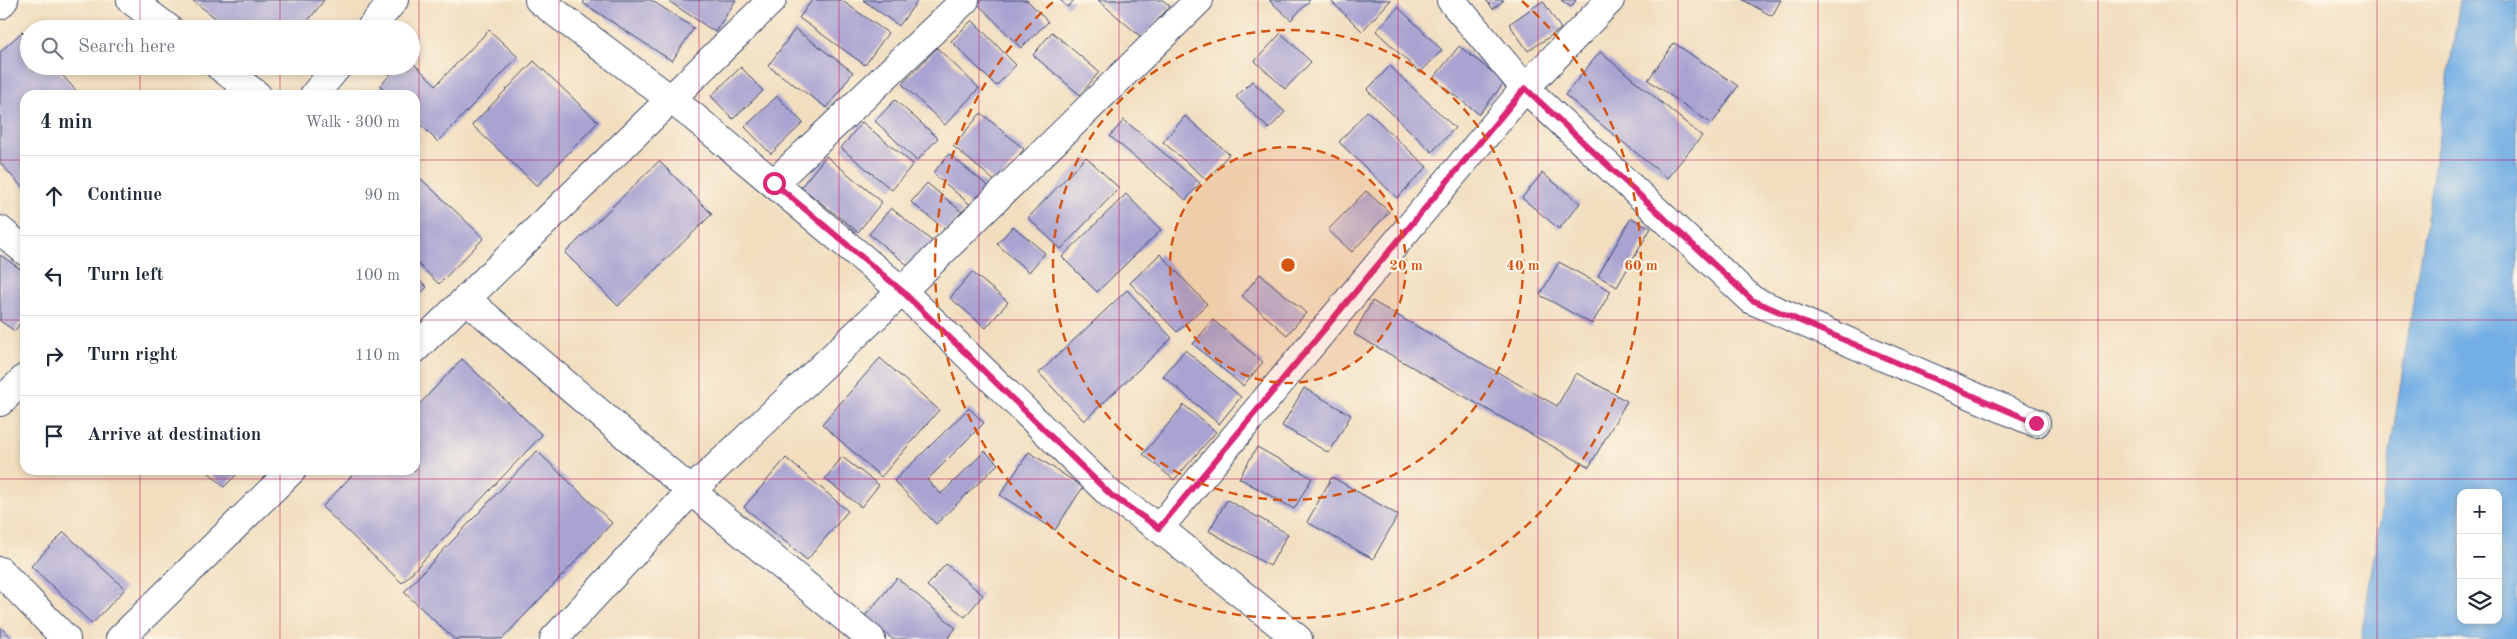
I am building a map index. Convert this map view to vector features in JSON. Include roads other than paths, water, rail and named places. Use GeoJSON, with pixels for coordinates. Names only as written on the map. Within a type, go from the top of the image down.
{"type":"FeatureCollection","features":[{"type":"Feature","properties":{"kind":"street"},"geometry":{"type":"LineString","coordinates":[[0,5],[4,0]]}},
{"type":"Feature","properties":{"kind":"street"},"geometry":{"type":"LineString","coordinates":[[131,0],[157,20]]}},
{"type":"Feature","properties":{"kind":"street"},"geometry":{"type":"LineString","coordinates":[[377,20],[394,0]]}},
{"type":"Feature","properties":{"kind":"street"},"geometry":{"type":"LineString","coordinates":[[539,0],[670,99],[774,183],[902,291],[1111,495],[1159,528],[1298,639]]}},
{"type":"Feature","properties":{"kind":"street"},"geometry":{"type":"LineString","coordinates":[[420,344],[772,0]]}},
{"type":"Feature","properties":{"kind":"street"},"geometry":{"type":"LineString","coordinates":[[774,183],[965,0]]}},
{"type":"Feature","properties":{"kind":"street"},"geometry":{"type":"LineString","coordinates":[[554,639],[691,491],[902,291],[1199,0]]}},
{"type":"Feature","properties":{"kind":"street"},"geometry":{"type":"LineString","coordinates":[[1451,0],[1525,88],[1752,300],[2036,423]]}},
{"type":"Feature","properties":{"kind":"street"},"geometry":{"type":"LineString","coordinates":[[1159,528],[1525,88],[1610,0]]}},
{"type":"Feature","properties":{"kind":"street"},"geometry":{"type":"LineString","coordinates":[[230,75],[249,90]]}},
{"type":"Feature","properties":{"kind":"street"},"geometry":{"type":"LineString","coordinates":[[318,90],[331,75]]}},
{"type":"Feature","properties":{"kind":"street"},"geometry":{"type":"LineString","coordinates":[[0,230],[20,247]]}},
{"type":"Feature","properties":{"kind":"street"},"geometry":{"type":"LineString","coordinates":[[466,299],[691,491],[871,639]]}},
{"type":"Feature","properties":{"kind":"street"},"geometry":{"type":"LineString","coordinates":[[0,402],[20,383]]}},
{"type":"Feature","properties":{"kind":"street"},"geometry":{"type":"LineString","coordinates":[[120,639],[287,475]]}},
{"type":"Feature","properties":{"kind":"street"},"geometry":{"type":"LineString","coordinates":[[0,571],[66,639]]}},
{"type":"Feature","properties":{"kind":"water"},"geometry":{"type":"Polygon","coordinates":[[[2460,0],[2517,0],[2517,639],[2361,639],[2460,0]]]}}]}
